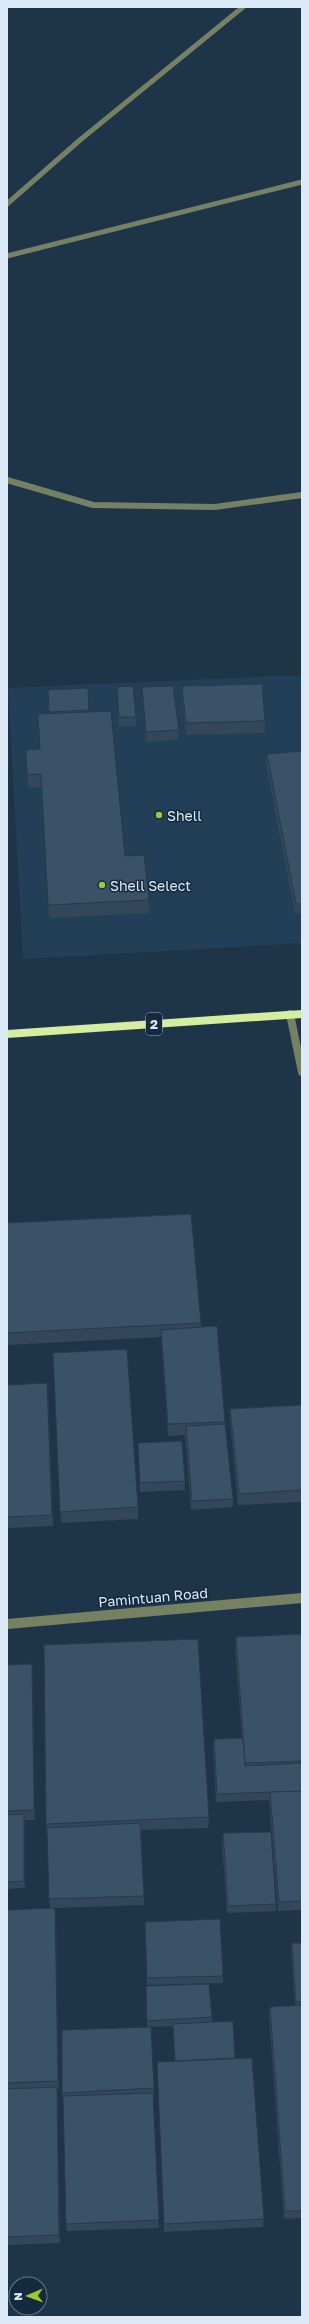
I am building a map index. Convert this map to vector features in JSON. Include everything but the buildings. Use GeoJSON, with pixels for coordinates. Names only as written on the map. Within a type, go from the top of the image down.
{"type":"FeatureCollection","features":[{"type":"Feature","properties":{"kind":"highway","name":"2"},"geometry":{"type":"LineString","coordinates":[[7,1034],[296,1014]]}},
{"type":"Feature","properties":{"kind":"street"},"geometry":{"type":"LineString","coordinates":[[7,204],[80,140],[243,7]]}},
{"type":"Feature","properties":{"kind":"street"},"geometry":{"type":"LineString","coordinates":[[7,256],[302,182]]}},
{"type":"Feature","properties":{"kind":"street"},"geometry":{"type":"LineString","coordinates":[[7,480],[93,505],[215,507],[302,495]]}},
{"type":"Feature","properties":{"kind":"street"},"geometry":{"type":"LineString","coordinates":[[296,1014],[302,1072]]}},
{"type":"Feature","properties":{"kind":"street","name":"Pamintuan Road"},"geometry":{"type":"LineString","coordinates":[[7,1624],[302,1598]]}},
{"type":"Feature","properties":{"kind":"shaded area","name":"Shell"},"geometry":{"type":"Polygon","coordinates":[[[302,675],[302,943],[23,959],[8,688],[302,675]]]}},
{"type":"Feature","properties":{"kind":"place","name":"Shell"},"geometry":{"type":"Point","coordinates":[159,815]}},
{"type":"Feature","properties":{"kind":"place","name":"Shell Select"},"geometry":{"type":"Point","coordinates":[102,885]}}]}
